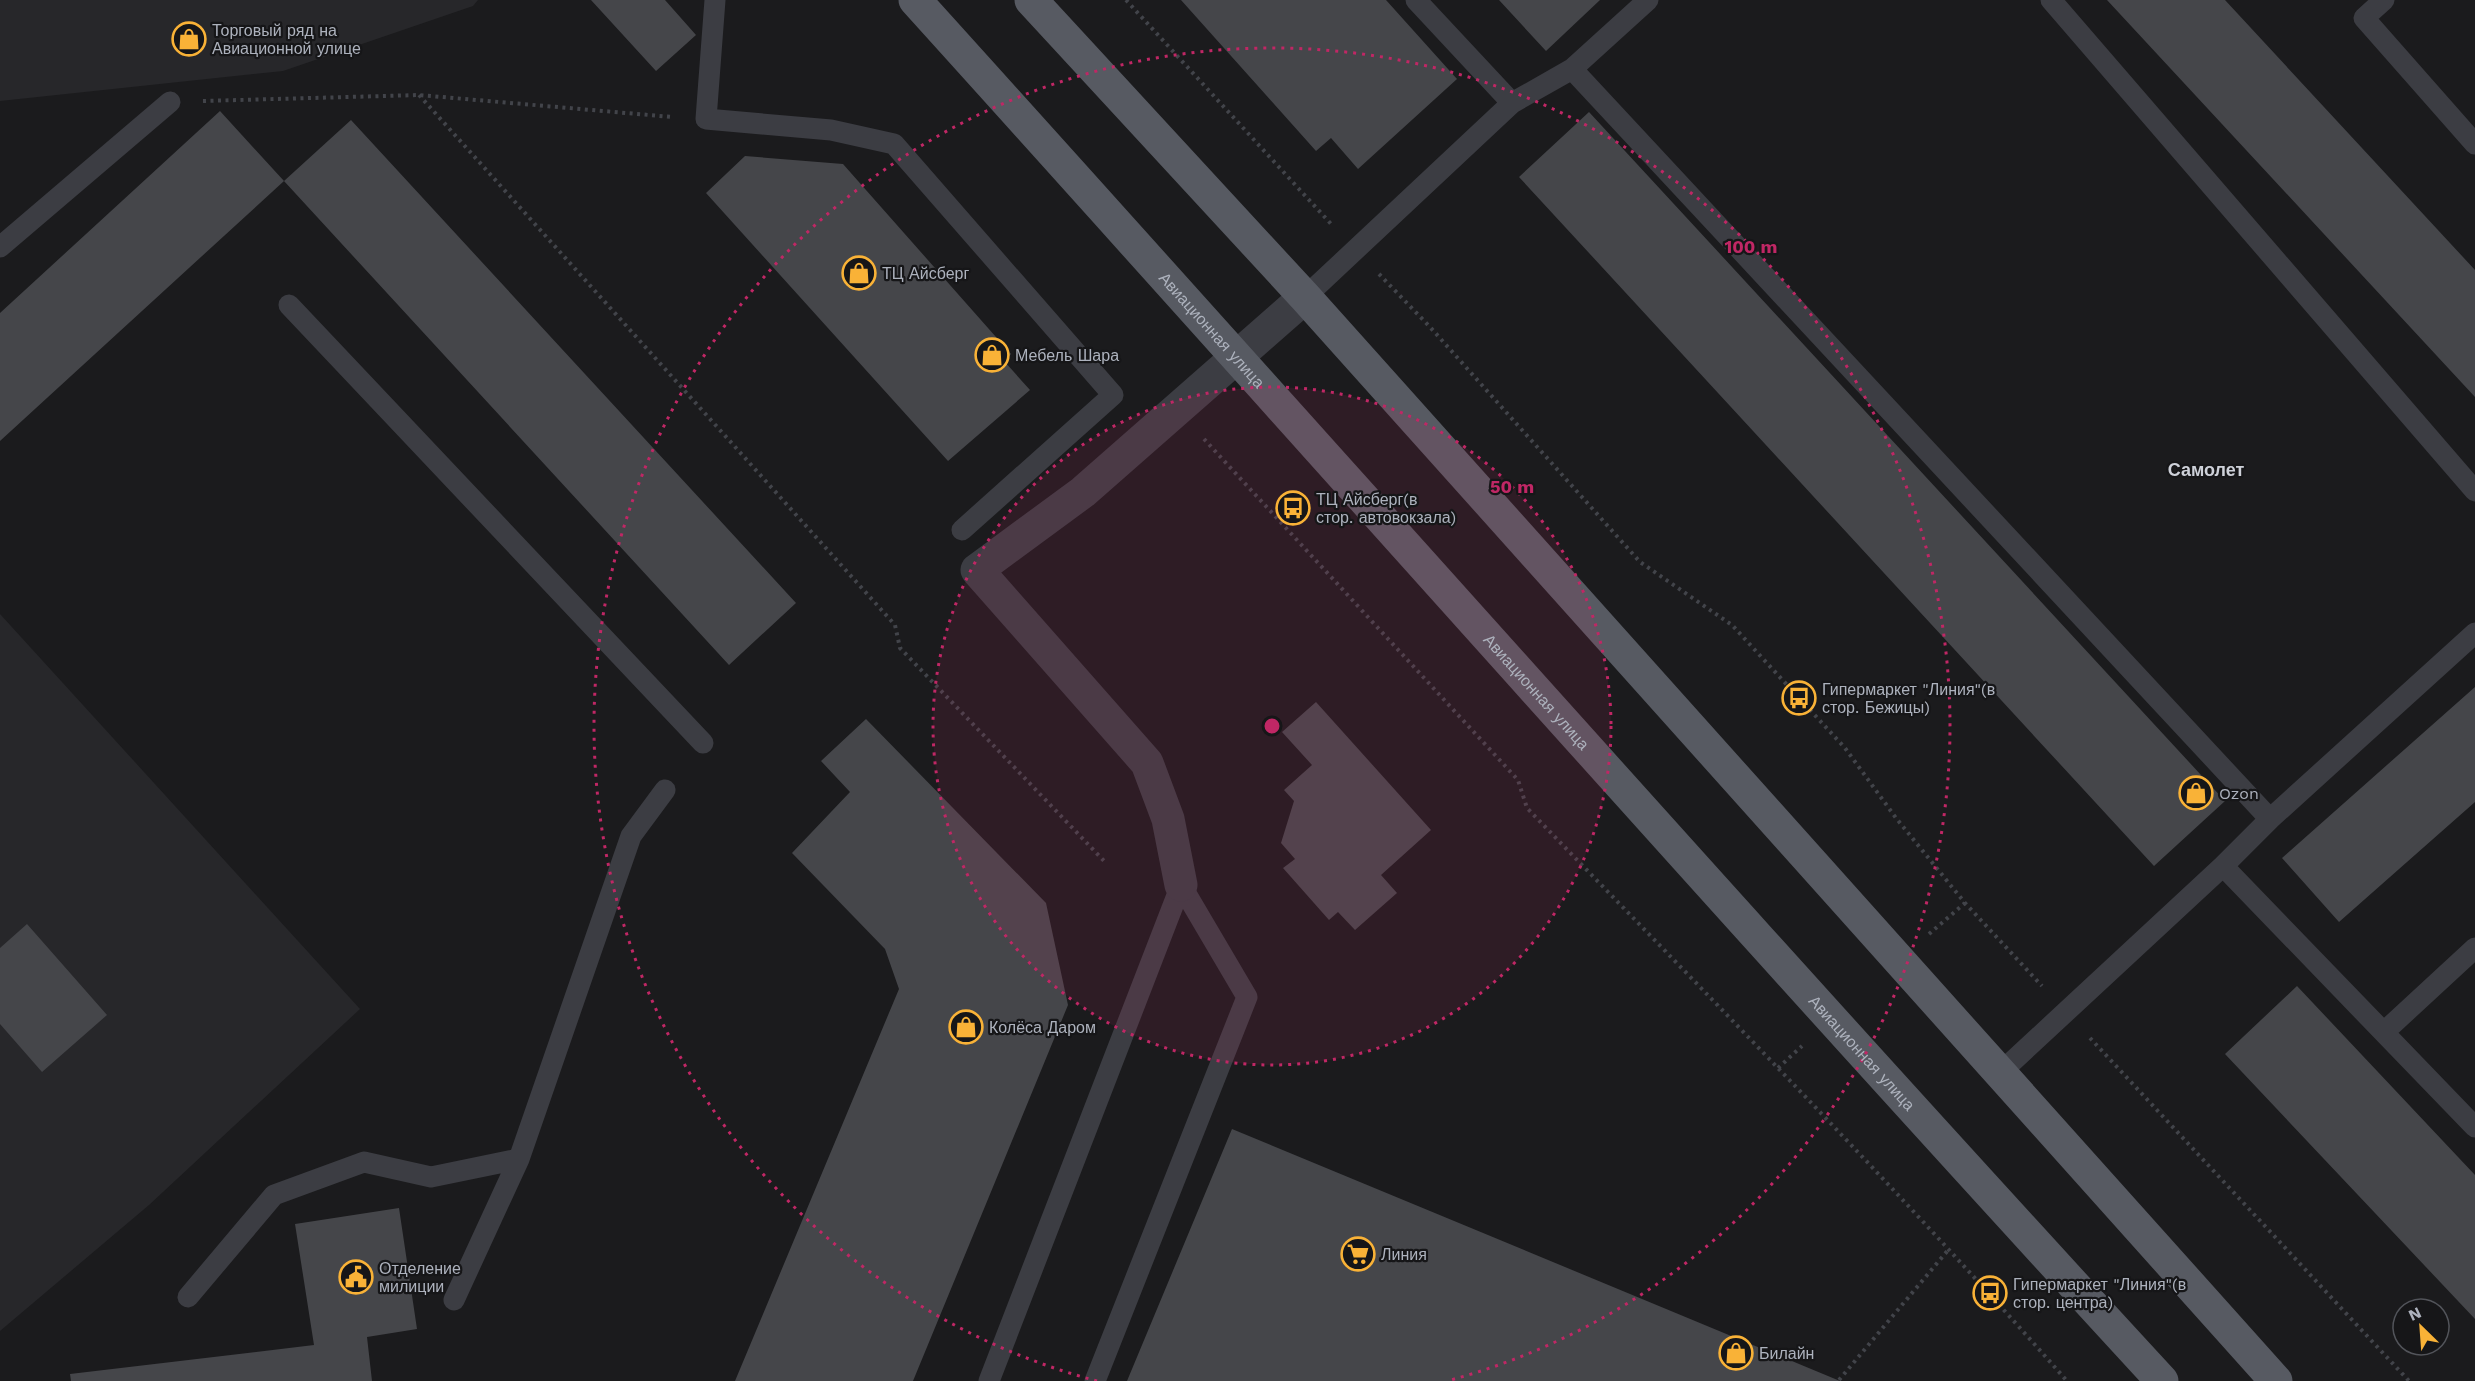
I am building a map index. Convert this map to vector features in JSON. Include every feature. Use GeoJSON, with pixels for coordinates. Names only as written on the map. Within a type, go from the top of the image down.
{"type":"FeatureCollection","features":[{"type":"Feature","properties":{"kind":"main road","name":"Авиационная улица"},"geometry":{"type":"LineString","coordinates":[[915,0],[1237,356],[1830,1020],[2162,1381]]}},
{"type":"Feature","properties":{"kind":"main road"},"geometry":{"type":"LineString","coordinates":[[1030,0],[1305,297],[1889,952],[2001,1072],[2276,1381]]}},
{"type":"Feature","properties":{"kind":"street"},"geometry":{"type":"LineString","coordinates":[[1181,885],[1168,819],[1147,764],[977,570],[1083,492],[1305,297]]}},
{"type":"Feature","properties":{"kind":"lane"},"geometry":{"type":"LineString","coordinates":[[715,0],[706,119],[831,130],[894,144],[1113,395],[962,531]]}},
{"type":"Feature","properties":{"kind":"lane"},"geometry":{"type":"LineString","coordinates":[[1416,0],[1512,103]]}},
{"type":"Feature","properties":{"kind":"lane"},"geometry":{"type":"LineString","coordinates":[[1305,297],[1512,103],[1572,69],[1648,0]]}},
{"type":"Feature","properties":{"kind":"lane"},"geometry":{"type":"LineString","coordinates":[[2051,0],[2475,491]]}},
{"type":"Feature","properties":{"kind":"lane"},"geometry":{"type":"LineString","coordinates":[[2384,0],[2364,18],[2475,144]]}},
{"type":"Feature","properties":{"kind":"lane"},"geometry":{"type":"LineString","coordinates":[[1572,69],[2270,819]]}},
{"type":"Feature","properties":{"kind":"lane"},"geometry":{"type":"LineString","coordinates":[[0,247],[170,102]]}},
{"type":"Feature","properties":{"kind":"lane"},"geometry":{"type":"LineString","coordinates":[[289,306],[703,743]]}},
{"type":"Feature","properties":{"kind":"lane"},"geometry":{"type":"LineString","coordinates":[[2001,1072],[2223,866],[2270,819],[2475,633]]}},
{"type":"Feature","properties":{"kind":"lane"},"geometry":{"type":"LineString","coordinates":[[454,1300],[519,1159],[631,836],[665,790]]}},
{"type":"Feature","properties":{"kind":"lane"},"geometry":{"type":"LineString","coordinates":[[2223,866],[2475,1127]]}},
{"type":"Feature","properties":{"kind":"lane"},"geometry":{"type":"LineString","coordinates":[[989,1381],[1181,885]]}},
{"type":"Feature","properties":{"kind":"lane"},"geometry":{"type":"LineString","coordinates":[[1095,1381],[1247,997],[1181,885]]}},
{"type":"Feature","properties":{"kind":"lane"},"geometry":{"type":"LineString","coordinates":[[2384,1032],[2475,948]]}},
{"type":"Feature","properties":{"kind":"lane"},"geometry":{"type":"LineString","coordinates":[[188,1297],[274,1195],[364,1162],[431,1177],[519,1159]]}},
{"type":"Feature","properties":{"kind":"path"},"geometry":{"type":"LineString","coordinates":[[1126,0],[1355,250],[1430,327],[1641,562],[1732,625],[1845,748],[1896,818],[1965,903],[2409,1381]]}},
{"type":"Feature","properties":{"kind":"path"},"geometry":{"type":"LineString","coordinates":[[170,102],[419,95],[706,119]]}},
{"type":"Feature","properties":{"kind":"path"},"geometry":{"type":"LineString","coordinates":[[419,95],[895,625],[900,648],[1106,863]]}},
{"type":"Feature","properties":{"kind":"path"},"geometry":{"type":"LineString","coordinates":[[1177,409],[1518,780],[1527,808],[1949,1249],[2067,1381]]}},
{"type":"Feature","properties":{"kind":"path"},"geometry":{"type":"LineString","coordinates":[[1839,1380],[1949,1249]]}},
{"type":"Feature","properties":{"kind":"shaded area","name":"Торговый ряд на Авиационной улице"},"geometry":{"type":"Polygon","coordinates":[[[0,0],[478,0],[473,6],[283,71],[0,101],[0,0]]]}},
{"type":"Feature","properties":{"kind":"shaded area"},"geometry":{"type":"Polygon","coordinates":[[[0,614],[360,1009],[149,1205],[0,1331],[0,614]]]}},
{"type":"Feature","properties":{"kind":"building"},"geometry":{"type":"Polygon","coordinates":[[[591,0],[665,0],[696,35],[656,71],[591,0]]]}},
{"type":"Feature","properties":{"kind":"building"},"geometry":{"type":"Polygon","coordinates":[[[1181,0],[1386,0],[1457,79],[1358,169],[1331,138],[1316,151],[1181,0]]]}},
{"type":"Feature","properties":{"kind":"building"},"geometry":{"type":"Polygon","coordinates":[[[1499,0],[1600,0],[1546,51],[1499,0]]]}},
{"type":"Feature","properties":{"kind":"building"},"geometry":{"type":"Polygon","coordinates":[[[2107,0],[2225,0],[2475,270],[2475,397],[2107,0]]]}},
{"type":"Feature","properties":{"kind":"building"},"geometry":{"type":"Polygon","coordinates":[[[220,111],[284,181],[0,441],[0,313],[220,111]]]}},
{"type":"Feature","properties":{"kind":"building"},"geometry":{"type":"Polygon","coordinates":[[[1589,112],[2225,801],[2154,866],[1519,177],[1589,112]]]}},
{"type":"Feature","properties":{"kind":"building"},"geometry":{"type":"Polygon","coordinates":[[[351,120],[796,603],[729,665],[284,181],[351,120]]]}},
{"type":"Feature","properties":{"kind":"building","name":"ТЦ Айсберг"},"geometry":{"type":"Polygon","coordinates":[[[745,156],[843,164],[1011,354],[1004,361],[1030,390],[948,461],[706,193],[745,156]]]}},
{"type":"Feature","properties":{"kind":"building"},"geometry":{"type":"Polygon","coordinates":[[[2475,687],[2475,802],[2339,922],[2282,858],[2475,687]]]}},
{"type":"Feature","properties":{"kind":"building"},"geometry":{"type":"Polygon","coordinates":[[[1316,702],[1431,830],[1381,875],[1397,893],[1355,930],[1338,912],[1329,920],[1283,868],[1295,859],[1281,843],[1294,801],[1284,790],[1312,765],[1282,732],[1316,702]]]}},
{"type":"Feature","properties":{"kind":"building"},"geometry":{"type":"Polygon","coordinates":[[[866,719],[1046,903],[1068,1005],[913,1381],[735,1381],[899,989],[885,949],[792,853],[850,792],[821,761],[866,719]]]}},
{"type":"Feature","properties":{"kind":"building"},"geometry":{"type":"Polygon","coordinates":[[[27,924],[107,1015],[42,1072],[0,1024],[0,948],[27,924]]]}},
{"type":"Feature","properties":{"kind":"building"},"geometry":{"type":"Polygon","coordinates":[[[2297,986],[2475,1175],[2475,1319],[2225,1054],[2297,986]]]}},
{"type":"Feature","properties":{"kind":"building","name":"Линия"},"geometry":{"type":"Polygon","coordinates":[[[1232,1129],[1840,1381],[1127,1381],[1232,1129]]]}},
{"type":"Feature","properties":{"kind":"building","name":"Отделение милиции"},"geometry":{"type":"Polygon","coordinates":[[[399,1208],[417,1329],[367,1337],[372,1381],[71,1381],[70,1374],[314,1345],[295,1224],[399,1208]]]}},
{"type":"Feature","properties":{"kind":"place","name":"Торговый ряд на Авиационной улице"},"geometry":{"type":"Point","coordinates":[189,39]}},
{"type":"Feature","properties":{"kind":"place","name":"ТЦ Айсберг"},"geometry":{"type":"Point","coordinates":[859,273]}},
{"type":"Feature","properties":{"kind":"place","name":"Мебель Шара"},"geometry":{"type":"Point","coordinates":[992,355]}},
{"type":"Feature","properties":{"kind":"place","name":"ТЦ Айсберг(в стор. автовокзала)"},"geometry":{"type":"Point","coordinates":[1293,508]}},
{"type":"Feature","properties":{"kind":"place","name":"Гипермаркет \"Линия\"(в стор. Бежицы)"},"geometry":{"type":"Point","coordinates":[1799,698]}},
{"type":"Feature","properties":{"kind":"place","name":"Ozon"},"geometry":{"type":"Point","coordinates":[2196,793]}},
{"type":"Feature","properties":{"kind":"place","name":"Колёса Даром"},"geometry":{"type":"Point","coordinates":[966,1027]}},
{"type":"Feature","properties":{"kind":"place","name":"Линия"},"geometry":{"type":"Point","coordinates":[1358,1254]}},
{"type":"Feature","properties":{"kind":"place","name":"Отделение милиции"},"geometry":{"type":"Point","coordinates":[356,1277]}},
{"type":"Feature","properties":{"kind":"place","name":"Гипермаркет \"Линия\"(в стор. центра)"},"geometry":{"type":"Point","coordinates":[1990,1293]}},
{"type":"Feature","properties":{"kind":"place","name":"Билайн"},"geometry":{"type":"Point","coordinates":[1736,1353]}},
{"type":"Feature","properties":{"kind":"district","name":"Самолет"},"geometry":{"type":"Point","coordinates":[2206,469]}}]}
